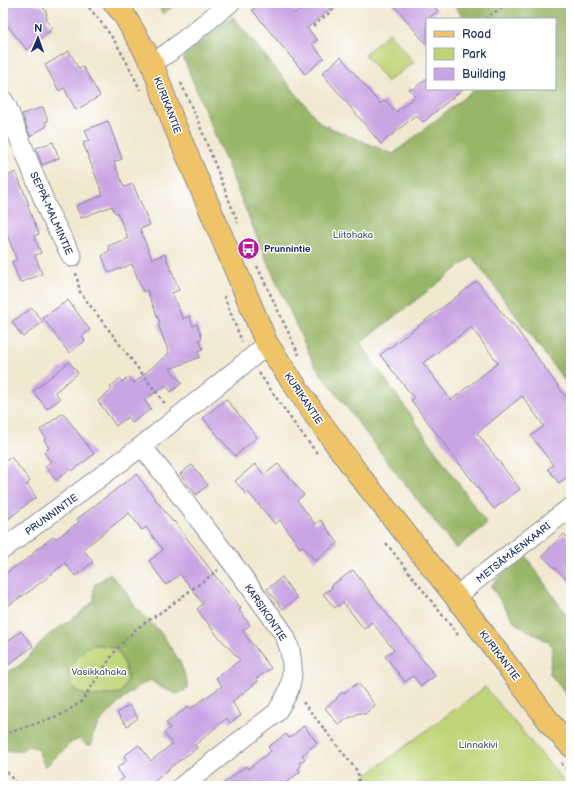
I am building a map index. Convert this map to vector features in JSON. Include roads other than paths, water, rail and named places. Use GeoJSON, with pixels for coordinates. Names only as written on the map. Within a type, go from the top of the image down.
{"type":"FeatureCollection","features":[{"type":"Feature","properties":{"kind":"main road","name":"KURIKANTIE"},"geometry":{"type":"LineString","coordinates":[[114,3],[123,13],[152,63],[174,124],[267,344],[315,415],[358,474],[456,597],[554,728],[571,746]]}},
{"type":"Feature","properties":{"kind":"street"},"geometry":{"type":"LineString","coordinates":[[152,63],[168,53],[230,3]]}},
{"type":"Feature","properties":{"kind":"street","name":"SEPPÄ-MALMINTIE"},"geometry":{"type":"LineString","coordinates":[[3,100],[49,213],[72,257]]}},
{"type":"Feature","properties":{"kind":"street","name":"PRUNNINTIE"},"geometry":{"type":"LineString","coordinates":[[3,549],[142,446],[267,344]]}},
{"type":"Feature","properties":{"kind":"street","name":"KARSIKONTIE"},"geometry":{"type":"LineString","coordinates":[[142,446],[231,561],[280,628],[286,639],[290,653],[292,670],[290,686],[276,713],[182,786]]}},
{"type":"Feature","properties":{"kind":"street","name":"METSÄMÄENKAARI"},"geometry":{"type":"LineString","coordinates":[[456,597],[571,507]]}},
{"type":"Feature","properties":{"kind":"place","name":"Prunnintie"},"geometry":{"type":"Point","coordinates":[248,248]}},
{"type":"Feature","properties":{"kind":"park label","name":"Liitohaka"},"geometry":{"type":"Point","coordinates":[353,234]}},
{"type":"Feature","properties":{"kind":"park label","name":"Vasikkahaka"},"geometry":{"type":"Point","coordinates":[99,671]}},
{"type":"Feature","properties":{"kind":"park label","name":"Linnakivi"},"geometry":{"type":"Point","coordinates":[478,744]}}]}
